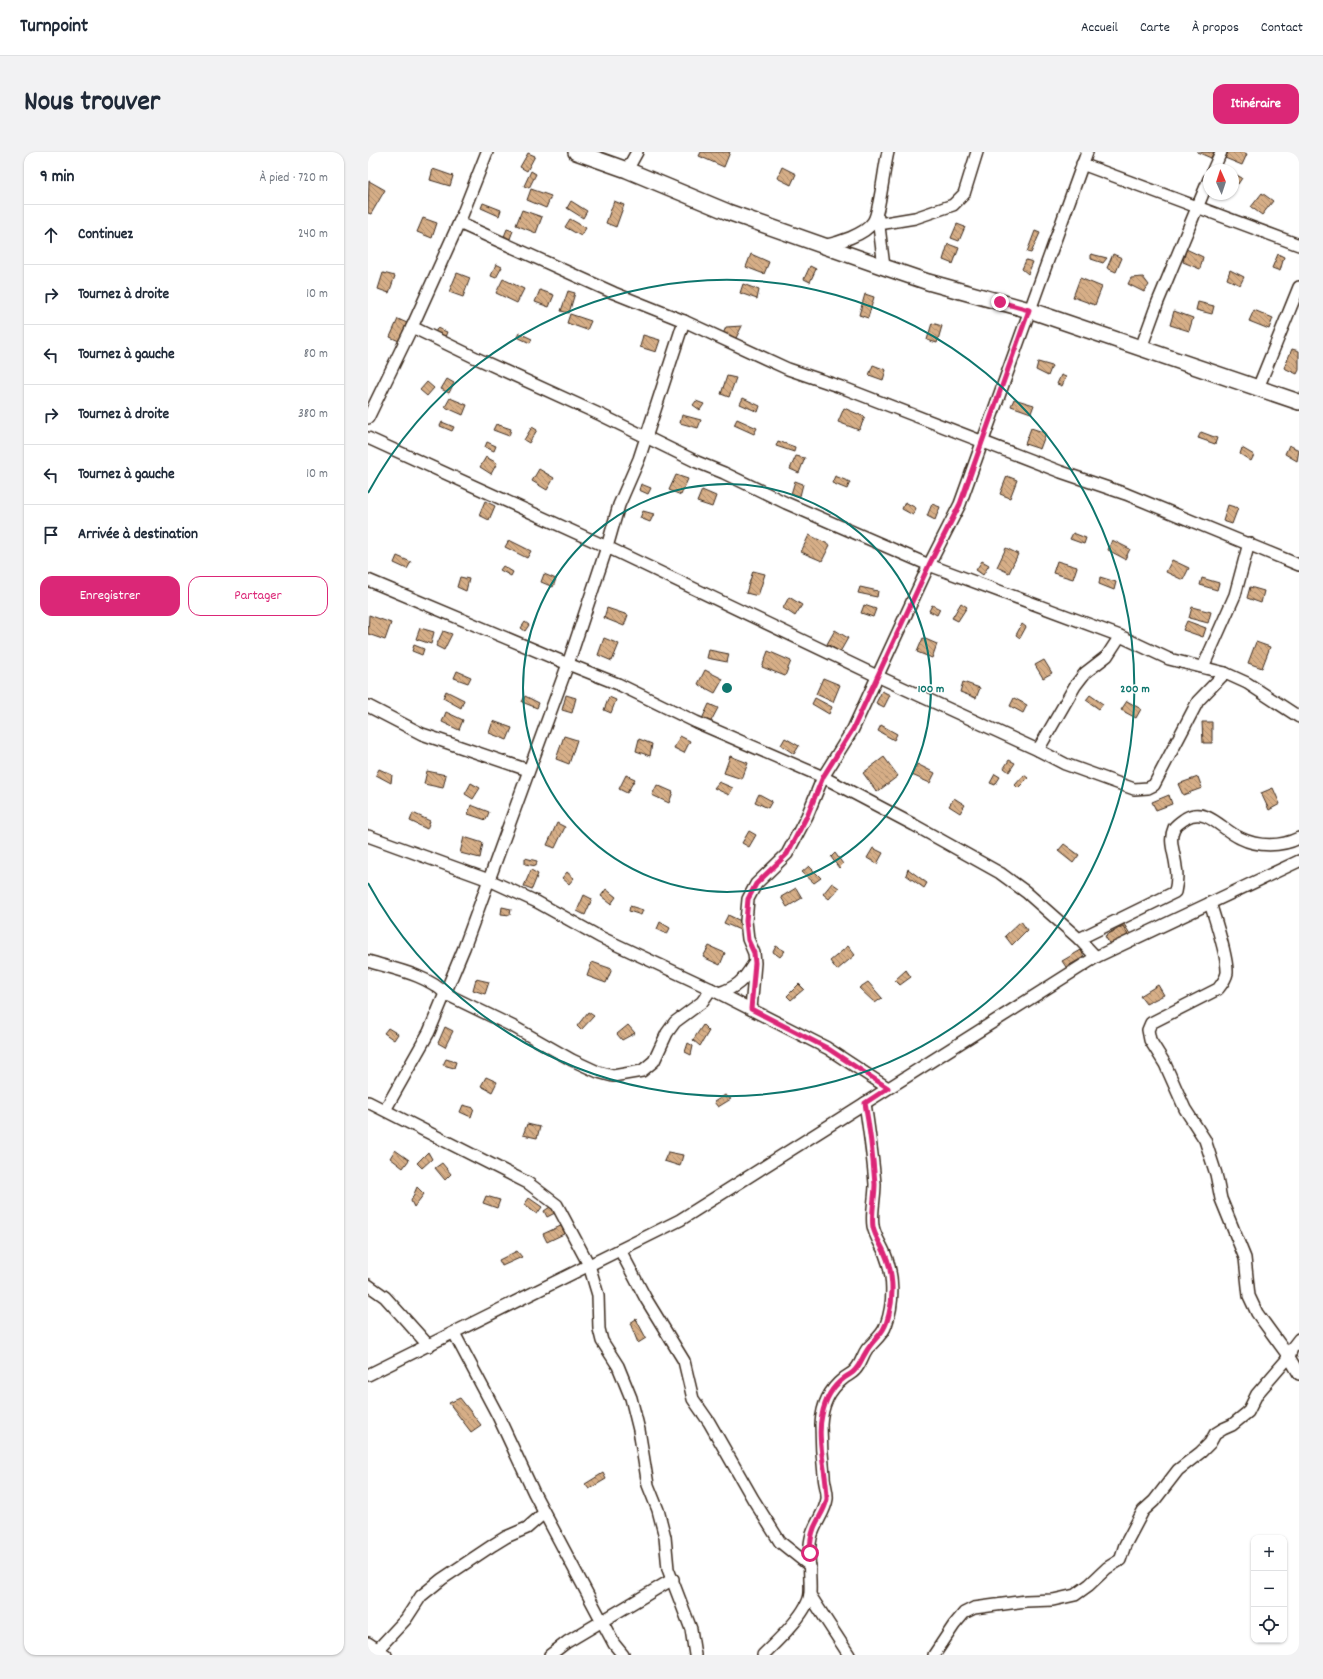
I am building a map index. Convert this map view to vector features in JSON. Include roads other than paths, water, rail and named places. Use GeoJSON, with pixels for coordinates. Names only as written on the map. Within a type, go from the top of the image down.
{"type":"FeatureCollection","features":[{"type":"Feature","properties":{"kind":"main road"},"geometry":{"type":"LineString","coordinates":[[576,152],[627,170],[728,212],[822,246],[928,282],[1029,310],[1299,402]]}},
{"type":"Feature","properties":{"kind":"street"},"geometry":{"type":"LineString","coordinates":[[369,412],[412,327],[459,223],[487,152]]}},
{"type":"Feature","properties":{"kind":"street"},"geometry":{"type":"LineString","coordinates":[[627,170],[636,152]]}},
{"type":"Feature","properties":{"kind":"street"},"geometry":{"type":"LineString","coordinates":[[822,246],[839,243],[866,229],[873,222],[878,209],[888,152]]}},
{"type":"Feature","properties":{"kind":"street"},"geometry":{"type":"LineString","coordinates":[[879,224],[915,218],[953,205],[964,194],[977,152]]}},
{"type":"Feature","properties":{"kind":"street"},"geometry":{"type":"LineString","coordinates":[[751,1009],[755,963],[754,953],[748,940],[747,933],[746,921],[748,899],[756,884],[787,854],[807,816],[823,777],[853,729],[929,565],[960,504],[1087,152]]}},
{"type":"Feature","properties":{"kind":"street"},"geometry":{"type":"LineString","coordinates":[[1216,164],[1221,152]]}},
{"type":"Feature","properties":{"kind":"street"},"geometry":{"type":"LineString","coordinates":[[1082,164],[1299,245]]}},
{"type":"Feature","properties":{"kind":"street"},"geometry":{"type":"LineString","coordinates":[[1140,348],[1203,193]]}},
{"type":"Feature","properties":{"kind":"street"},"geometry":{"type":"LineString","coordinates":[[878,209],[884,267]]}},
{"type":"Feature","properties":{"kind":"street"},"geometry":{"type":"LineString","coordinates":[[459,223],[614,293],[684,321],[788,369],[841,387],[1061,472],[1126,494],[1299,565]]}},
{"type":"Feature","properties":{"kind":"street"},"geometry":{"type":"LineString","coordinates":[[1258,388],[1299,287]]}},
{"type":"Feature","properties":{"kind":"street"},"geometry":{"type":"LineString","coordinates":[[384,1110],[429,1032],[446,994],[568,664],[607,548],[619,505],[630,482],[646,437],[684,321]]}},
{"type":"Feature","properties":{"kind":"street"},"geometry":{"type":"LineString","coordinates":[[412,327],[786,503],[929,565],[1120,636],[1169,659],[1225,673],[1247,683],[1299,718]]}},
{"type":"Feature","properties":{"kind":"street"},"geometry":{"type":"LineString","coordinates":[[368,438],[607,548],[1065,764],[1120,782],[1128,787],[1141,789],[1154,786],[1198,701],[1225,673]]}},
{"type":"Feature","properties":{"kind":"street"},"geometry":{"type":"LineString","coordinates":[[1203,667],[1235,595],[1249,544]]}},
{"type":"Feature","properties":{"kind":"street"},"geometry":{"type":"LineString","coordinates":[[368,580],[618,684],[696,722],[823,777],[1000,873],[1026,892],[1079,939],[1096,957]]}},
{"type":"Feature","properties":{"kind":"street"},"geometry":{"type":"LineString","coordinates":[[1038,750],[1075,686],[1085,673],[1107,656],[1120,636]]}},
{"type":"Feature","properties":{"kind":"street"},"geometry":{"type":"LineString","coordinates":[[368,706],[422,734],[528,770]]}},
{"type":"Feature","properties":{"kind":"street"},"geometry":{"type":"LineString","coordinates":[[1079,939],[1175,892],[1178,882],[1172,847],[1174,828],[1191,815],[1204,815],[1240,838],[1257,843],[1275,846],[1291,842],[1299,838]]}},
{"type":"Feature","properties":{"kind":"street"},"geometry":{"type":"LineString","coordinates":[[368,836],[489,880],[537,902],[600,937],[715,991],[827,1048],[888,1088]]}},
{"type":"Feature","properties":{"kind":"street"},"geometry":{"type":"LineString","coordinates":[[368,1375],[454,1334],[680,1220],[1096,957],[1299,861]]}},
{"type":"Feature","properties":{"kind":"street"},"geometry":{"type":"LineString","coordinates":[[1210,903],[1227,973],[1224,982],[1218,989],[1151,1023],[1148,1030],[1150,1040],[1165,1064],[1185,1109],[1205,1140],[1216,1174],[1221,1199],[1245,1258],[1247,1283],[1252,1302],[1257,1313],[1289,1356],[1299,1374]]}},
{"type":"Feature","properties":{"kind":"street"},"geometry":{"type":"LineString","coordinates":[[368,962],[419,977],[439,988],[446,994],[514,1027],[572,1060],[598,1072],[613,1076],[642,1070],[654,1061],[667,1033],[675,1022],[715,991],[733,989],[745,977],[755,963]]}},
{"type":"Feature","properties":{"kind":"street"},"geometry":{"type":"LineString","coordinates":[[368,1102],[528,1183],[556,1205],[589,1265],[598,1295],[599,1330],[602,1341],[621,1372],[631,1398],[639,1430],[648,1485],[658,1510],[666,1537],[668,1568],[691,1629],[695,1655]]}},
{"type":"Feature","properties":{"kind":"street"},"geometry":{"type":"LineString","coordinates":[[763,1655],[800,1617],[810,1595],[810,1539],[814,1527],[825,1508],[827,1499],[821,1437],[822,1415],[832,1388],[855,1371],[866,1351],[886,1327],[892,1295],[891,1275],[885,1254],[877,1240],[873,1226],[875,1184],[872,1167],[874,1156],[865,1103]]}},
{"type":"Feature","properties":{"kind":"street"},"geometry":{"type":"LineString","coordinates":[[620,1250],[646,1299],[684,1361],[693,1399],[709,1422],[753,1499],[780,1542],[810,1566]]}},
{"type":"Feature","properties":{"kind":"street"},"geometry":{"type":"LineString","coordinates":[[368,1285],[385,1297],[429,1346]]}},
{"type":"Feature","properties":{"kind":"street"},"geometry":{"type":"LineString","coordinates":[[454,1334],[498,1416],[544,1513],[614,1644],[623,1655]]}},
{"type":"Feature","properties":{"kind":"street"},"geometry":{"type":"LineString","coordinates":[[934,1655],[964,1613],[974,1608],[1026,1601],[1053,1600],[1075,1595],[1089,1585],[1107,1568],[1120,1560],[1125,1545],[1143,1511],[1154,1501],[1178,1470],[1201,1452],[1216,1434],[1232,1425],[1248,1412],[1260,1390],[1289,1356],[1292,1348],[1299,1339]]}},
{"type":"Feature","properties":{"kind":"street"},"geometry":{"type":"LineString","coordinates":[[377,1649],[406,1619],[421,1596],[442,1579],[493,1544],[527,1528],[544,1513]]}},
{"type":"Feature","properties":{"kind":"street"},"geometry":{"type":"LineString","coordinates":[[550,1655],[568,1642],[673,1579]]}},
{"type":"Feature","properties":{"kind":"street"},"geometry":{"type":"LineString","coordinates":[[810,1595],[850,1655]]}}]}
